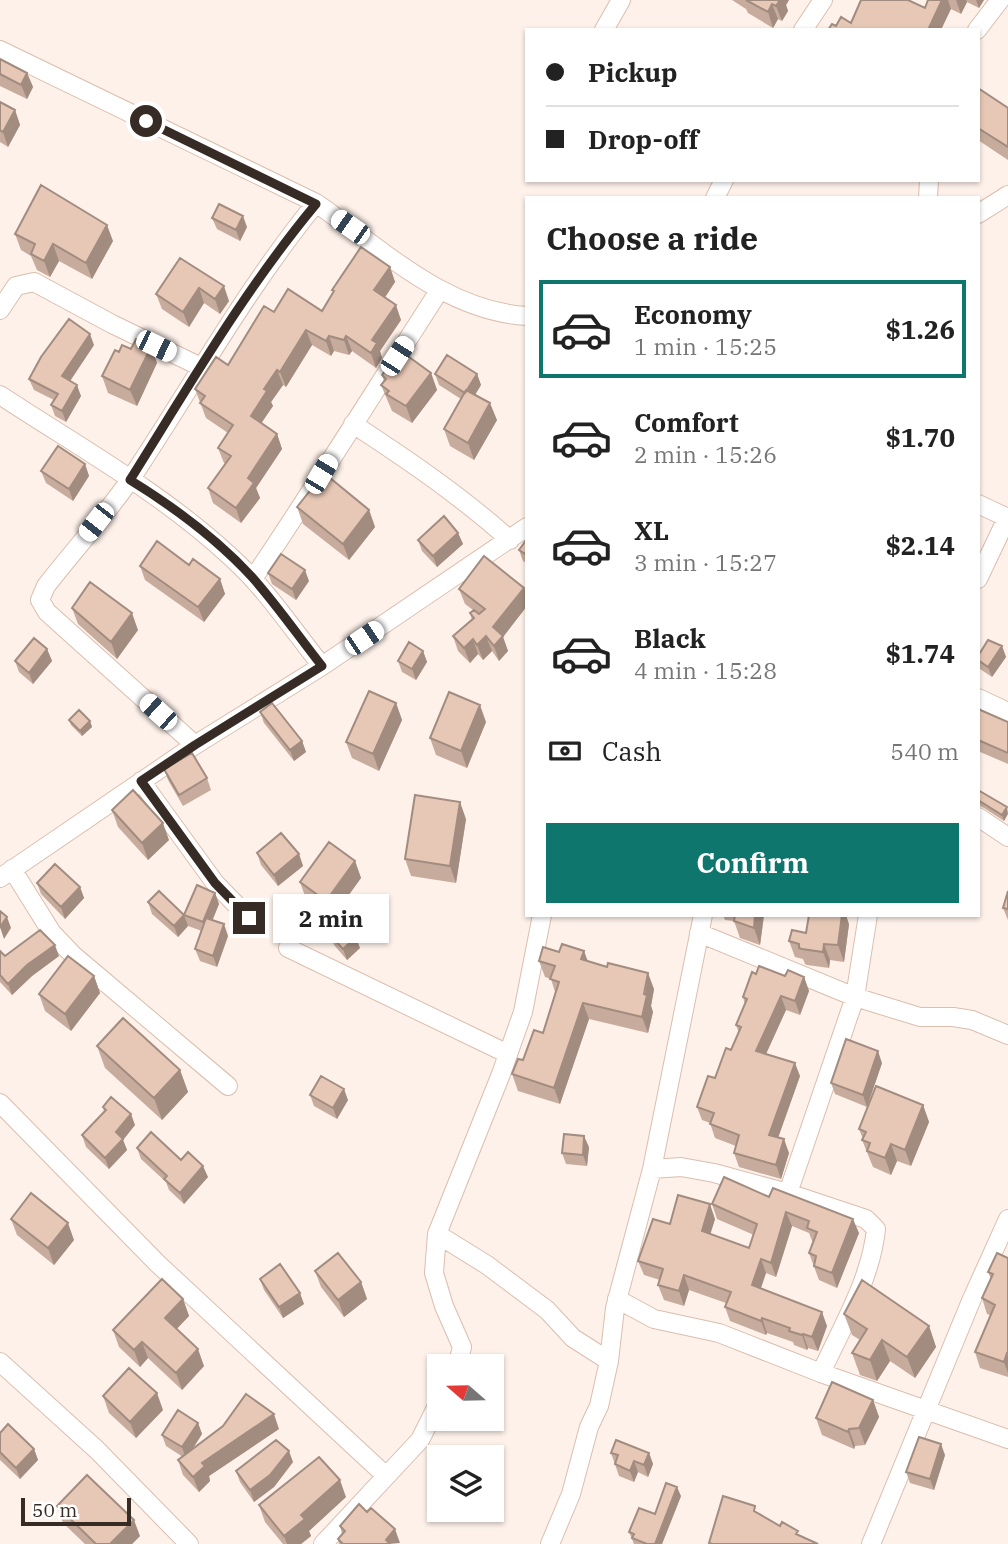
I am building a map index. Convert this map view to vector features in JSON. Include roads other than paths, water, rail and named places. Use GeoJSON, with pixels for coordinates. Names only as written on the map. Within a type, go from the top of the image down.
{"type":"FeatureCollection","features":[{"type":"Feature","properties":{"kind":"street"},"geometry":{"type":"LineString","coordinates":[[605,28],[621,0]]}},
{"type":"Feature","properties":{"kind":"street"},"geometry":{"type":"LineString","coordinates":[[804,28],[823,0]]}},
{"type":"Feature","properties":{"kind":"street"},"geometry":{"type":"LineString","coordinates":[[979,28],[1000,0]]}},
{"type":"Feature","properties":{"kind":"street"},"geometry":{"type":"LineString","coordinates":[[0,50],[316,204],[439,291],[491,313],[525,316]]}},
{"type":"Feature","properties":{"kind":"street"},"geometry":{"type":"LineString","coordinates":[[980,213],[1008,195]]}},
{"type":"Feature","properties":{"kind":"street"},"geometry":{"type":"LineString","coordinates":[[195,745],[47,612],[40,600],[46,586],[130,480],[259,278],[316,204]]}},
{"type":"Feature","properties":{"kind":"street"},"geometry":{"type":"LineString","coordinates":[[0,310],[16,286],[34,282],[201,367]]}},
{"type":"Feature","properties":{"kind":"street"},"geometry":{"type":"LineString","coordinates":[[253,579],[303,506],[439,291]]}},
{"type":"Feature","properties":{"kind":"street"},"geometry":{"type":"LineString","coordinates":[[0,395],[181,514],[214,541],[253,579],[322,666]]}},
{"type":"Feature","properties":{"kind":"street"},"geometry":{"type":"LineString","coordinates":[[353,424],[420,468],[478,511],[510,540]]}},
{"type":"Feature","properties":{"kind":"street"},"geometry":{"type":"LineString","coordinates":[[980,505],[1008,518],[980,575]]}},
{"type":"Feature","properties":{"kind":"street"},"geometry":{"type":"LineString","coordinates":[[228,1086],[73,955],[52,933],[6,873],[195,745],[322,666],[525,529]]}},
{"type":"Feature","properties":{"kind":"street"},"geometry":{"type":"LineString","coordinates":[[980,699],[1008,712]]}},
{"type":"Feature","properties":{"kind":"street"},"geometry":{"type":"LineString","coordinates":[[141,781],[215,883],[249,918]]}},
{"type":"Feature","properties":{"kind":"street"},"geometry":{"type":"LineString","coordinates":[[980,818],[1008,837]]}},
{"type":"Feature","properties":{"kind":"street"},"geometry":{"type":"LineString","coordinates":[[460,1354],[462,1347],[444,1306],[434,1273],[437,1234],[523,1012],[542,917]]}},
{"type":"Feature","properties":{"kind":"street"},"geometry":{"type":"LineString","coordinates":[[550,1544],[571,1494],[589,1427],[599,1406],[609,1361],[612,1321],[652,1169],[703,917]]}},
{"type":"Feature","properties":{"kind":"street"},"geometry":{"type":"LineString","coordinates":[[789,1193],[855,997],[868,917]]}},
{"type":"Feature","properties":{"kind":"street"},"geometry":{"type":"LineString","coordinates":[[699,933],[855,997],[920,1017],[972,1020],[1008,1035]]}},
{"type":"Feature","properties":{"kind":"street"},"geometry":{"type":"LineString","coordinates":[[288,948],[508,1054]]}},
{"type":"Feature","properties":{"kind":"street"},"geometry":{"type":"LineString","coordinates":[[0,1103],[158,1264],[386,1475]]}},
{"type":"Feature","properties":{"kind":"street"},"geometry":{"type":"LineString","coordinates":[[652,1169],[696,1168],[789,1193],[866,1219],[876,1229],[874,1246],[864,1277],[821,1373]]}},
{"type":"Feature","properties":{"kind":"street"},"geometry":{"type":"LineString","coordinates":[[871,1544],[1008,1219]]}},
{"type":"Feature","properties":{"kind":"street"},"geometry":{"type":"LineString","coordinates":[[437,1234],[487,1265],[547,1310],[573,1338],[609,1361]]}},
{"type":"Feature","properties":{"kind":"street"},"geometry":{"type":"LineString","coordinates":[[617,1299],[654,1319],[719,1333],[821,1373],[927,1408],[1008,1439]]}},
{"type":"Feature","properties":{"kind":"street"},"geometry":{"type":"LineString","coordinates":[[0,1362],[97,1450],[189,1544]]}},
{"type":"Feature","properties":{"kind":"street"},"geometry":{"type":"LineString","coordinates":[[323,1544],[420,1440],[427,1426]]}}]}
